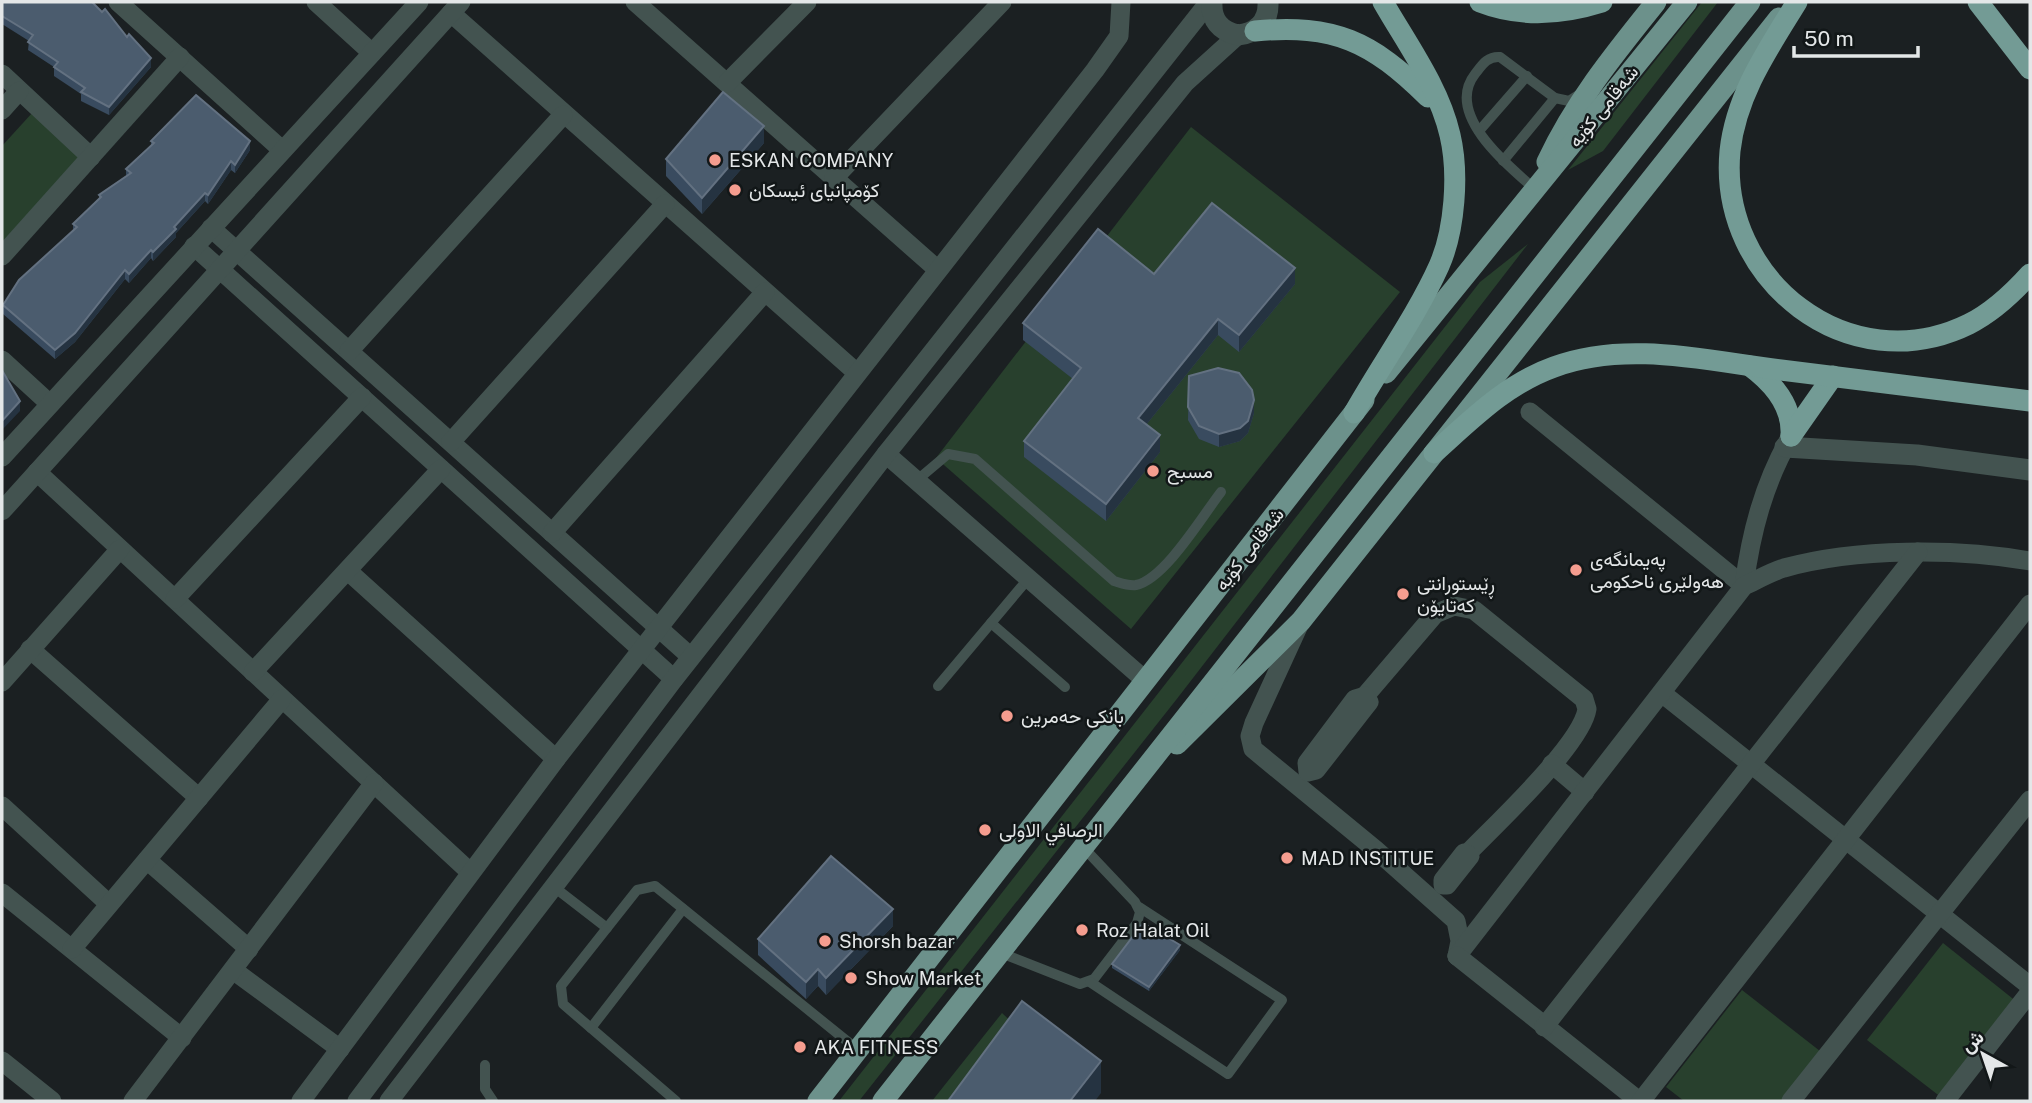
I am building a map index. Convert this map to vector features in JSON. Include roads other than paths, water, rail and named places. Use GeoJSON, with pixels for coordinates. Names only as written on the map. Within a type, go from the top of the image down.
{"type":"FeatureCollection","features":[{"type":"Feature","properties":{"kind":"highway"},"geometry":{"type":"LineString","coordinates":[[1354,413],[1440,265],[1445,246],[1453,172],[1450,136],[1441,110],[1383,2]]}},
{"type":"Feature","properties":{"kind":"highway"},"geometry":{"type":"LineString","coordinates":[[1480,2],[1526,14],[1576,9],[1602,2]]}},
{"type":"Feature","properties":{"kind":"highway"},"geometry":{"type":"LineString","coordinates":[[1535,189],[1565,124],[1586,90],[1656,2]]}},
{"type":"Feature","properties":{"kind":"highway","name":"شەقامی کۆیە"},"geometry":{"type":"LineString","coordinates":[[818,1101],[1354,413],[1687,2]]}},
{"type":"Feature","properties":{"kind":"highway"},"geometry":{"type":"LineString","coordinates":[[883,1101],[1750,2]]}},
{"type":"Feature","properties":{"kind":"highway"},"geometry":{"type":"LineString","coordinates":[[1129,788],[1269,656],[1301,621],[1795,2]]}},
{"type":"Feature","properties":{"kind":"highway"},"geometry":{"type":"LineString","coordinates":[[1795,2],[1746,90],[1735,121],[1730,152],[1730,185],[1736,216],[1747,246],[1775,287],[1793,304],[1836,329],[1888,340],[1915,339],[1968,325],[1992,311],[2030,274]]}},
{"type":"Feature","properties":{"kind":"highway"},"geometry":{"type":"LineString","coordinates":[[1978,2],[2030,69]]}},
{"type":"Feature","properties":{"kind":"highway"},"geometry":{"type":"LineString","coordinates":[[1984,2],[2030,42]]}},
{"type":"Feature","properties":{"kind":"highway"},"geometry":{"type":"LineString","coordinates":[[1246,33],[1314,30],[1352,39],[1402,71],[1441,110]]}},
{"type":"Feature","properties":{"kind":"highway"},"geometry":{"type":"LineString","coordinates":[[1434,453],[1514,386],[1576,360],[1620,354],[1643,354],[1750,366],[2030,401]]}},
{"type":"Feature","properties":{"kind":"highway"},"geometry":{"type":"LineString","coordinates":[[1750,366],[1778,394],[1788,414],[1788,442]]}},
{"type":"Feature","properties":{"kind":"highway"},"geometry":{"type":"LineString","coordinates":[[1788,442],[1833,376]]}},
{"type":"Feature","properties":{"kind":"street"},"geometry":{"type":"LineString","coordinates":[[118,2],[282,150]]}},
{"type":"Feature","properties":{"kind":"street"},"geometry":{"type":"LineString","coordinates":[[316,2],[372,53]]}},
{"type":"Feature","properties":{"kind":"street"},"geometry":{"type":"LineString","coordinates":[[2,457],[419,2]]}},
{"type":"Feature","properties":{"kind":"street"},"geometry":{"type":"LineString","coordinates":[[635,2],[938,270]]}},
{"type":"Feature","properties":{"kind":"street"},"geometry":{"type":"LineString","coordinates":[[727,83],[807,2]]}},
{"type":"Feature","properties":{"kind":"street"},"geometry":{"type":"LineString","coordinates":[[834,178],[1002,2]]}},
{"type":"Feature","properties":{"kind":"street"},"geometry":{"type":"LineString","coordinates":[[301,1101],[556,759],[1119,36],[1121,2]]}},
{"type":"Feature","properties":{"kind":"street"},"geometry":{"type":"LineString","coordinates":[[1211,2],[1218,25],[1246,33]]}},
{"type":"Feature","properties":{"kind":"street"},"geometry":{"type":"LineString","coordinates":[[358,1101],[691,657],[1211,2]]}},
{"type":"Feature","properties":{"kind":"street"},"geometry":{"type":"LineString","coordinates":[[389,1101],[886,454],[1177,92],[1201,66],[1266,18],[1268,2]]}},
{"type":"Feature","properties":{"kind":"street"},"geometry":{"type":"LineString","coordinates":[[2,511],[456,7],[563,115],[857,373]]}},
{"type":"Feature","properties":{"kind":"street"},"geometry":{"type":"LineString","coordinates":[[2,256],[180,57]]}},
{"type":"Feature","properties":{"kind":"street"},"geometry":{"type":"LineString","coordinates":[[2,74],[91,157]]}},
{"type":"Feature","properties":{"kind":"street"},"geometry":{"type":"LineString","coordinates":[[2,110],[19,91]]}},
{"type":"Feature","properties":{"kind":"street"},"geometry":{"type":"LineString","coordinates":[[349,351],[563,115]]}},
{"type":"Feature","properties":{"kind":"street"},"geometry":{"type":"LineString","coordinates":[[450,442],[665,204]]}},
{"type":"Feature","properties":{"kind":"street"},"geometry":{"type":"LineString","coordinates":[[211,228],[691,657]]}},
{"type":"Feature","properties":{"kind":"street"},"geometry":{"type":"LineString","coordinates":[[194,246],[674,679]]}},
{"type":"Feature","properties":{"kind":"street"},"geometry":{"type":"LineString","coordinates":[[552,533],[765,292]]}},
{"type":"Feature","properties":{"kind":"street"},"geometry":{"type":"LineString","coordinates":[[2,360],[50,404]]}},
{"type":"Feature","properties":{"kind":"street"},"geometry":{"type":"LineString","coordinates":[[175,599],[362,397]]}},
{"type":"Feature","properties":{"kind":"street"},"geometry":{"type":"LineString","coordinates":[[1530,412],[1744,586]]}},
{"type":"Feature","properties":{"kind":"street"},"geometry":{"type":"LineString","coordinates":[[1457,956],[1663,694],[1744,586],[1757,514],[1788,442],[2030,470]]}},
{"type":"Feature","properties":{"kind":"street"},"geometry":{"type":"LineString","coordinates":[[886,454],[1146,681]]}},
{"type":"Feature","properties":{"kind":"street"},"geometry":{"type":"LineString","coordinates":[[253,672],[441,469]]}},
{"type":"Feature","properties":{"kind":"street"},"geometry":{"type":"LineString","coordinates":[[37,472],[470,872]]}},
{"type":"Feature","properties":{"kind":"street"},"geometry":{"type":"LineString","coordinates":[[2,682],[120,549]]}},
{"type":"Feature","properties":{"kind":"street"},"geometry":{"type":"LineString","coordinates":[[1744,586],[1783,568],[1850,557],[1919,552],[1992,554],[2030,561]]}},
{"type":"Feature","properties":{"kind":"street"},"geometry":{"type":"LineString","coordinates":[[1544,1027],[1919,552]]}},
{"type":"Feature","properties":{"kind":"street"},"geometry":{"type":"LineString","coordinates":[[348,571],[556,759]]}},
{"type":"Feature","properties":{"kind":"street"},"geometry":{"type":"LineString","coordinates":[[1457,956],[1640,1101],[2030,604]]}},
{"type":"Feature","properties":{"kind":"street"},"geometry":{"type":"LineString","coordinates":[[1364,695],[1435,614],[1454,606],[1465,606],[1474,610],[1584,699],[1586,719],[1552,764],[1468,853]]}},
{"type":"Feature","properties":{"kind":"street"},"geometry":{"type":"LineString","coordinates":[[1301,621],[1254,723],[1250,736],[1253,749],[1376,850],[1456,921],[1460,941],[1457,956]]}},
{"type":"Feature","properties":{"kind":"street"},"geometry":{"type":"LineString","coordinates":[[30,649],[199,797]]}},
{"type":"Feature","properties":{"kind":"street"},"geometry":{"type":"LineString","coordinates":[[1663,694],[2030,986]]}},
{"type":"Feature","properties":{"kind":"street"},"geometry":{"type":"LineString","coordinates":[[72,949],[282,699]]}},
{"type":"Feature","properties":{"kind":"street"},"geometry":{"type":"LineString","coordinates":[[1552,764],[1585,792]]}},
{"type":"Feature","properties":{"kind":"street"},"geometry":{"type":"LineString","coordinates":[[133,1101],[374,783]]}},
{"type":"Feature","properties":{"kind":"street"},"geometry":{"type":"LineString","coordinates":[[1791,1101],[2030,800]]}},
{"type":"Feature","properties":{"kind":"street"},"geometry":{"type":"LineString","coordinates":[[2,806],[109,904]]}},
{"type":"Feature","properties":{"kind":"street"},"geometry":{"type":"LineString","coordinates":[[147,860],[249,949]]}},
{"type":"Feature","properties":{"kind":"street"},"geometry":{"type":"LineString","coordinates":[[2,893],[181,1038]]}},
{"type":"Feature","properties":{"kind":"street"},"geometry":{"type":"LineString","coordinates":[[233,970],[340,1049]]}},
{"type":"Feature","properties":{"kind":"street"},"geometry":{"type":"LineString","coordinates":[[1945,1101],[2030,992]]}},
{"type":"Feature","properties":{"kind":"street"},"geometry":{"type":"LineString","coordinates":[[2,1061],[52,1101]]}},
{"type":"Feature","properties":{"kind":"lane"},"geometry":{"type":"LineString","coordinates":[[1535,189],[1503,161],[1479,131],[1466,94],[1468,84],[1484,62],[1500,57],[1555,98],[1569,101],[1586,90]]}},
{"type":"Feature","properties":{"kind":"lane"},"geometry":{"type":"LineString","coordinates":[[1479,131],[1527,76]]}},
{"type":"Feature","properties":{"kind":"lane"},"geometry":{"type":"LineString","coordinates":[[1503,161],[1555,98]]}},
{"type":"Feature","properties":{"kind":"lane"},"geometry":{"type":"LineString","coordinates":[[916,481],[948,454],[975,459],[1114,581],[1127,585],[1137,584],[1156,574],[1221,492]]}},
{"type":"Feature","properties":{"kind":"lane"},"geometry":{"type":"LineString","coordinates":[[938,686],[1028,579]]}},
{"type":"Feature","properties":{"kind":"lane"},"geometry":{"type":"LineString","coordinates":[[991,623],[1065,687]]}},
{"type":"Feature","properties":{"kind":"lane"},"geometry":{"type":"LineString","coordinates":[[1083,847],[1139,907],[1282,1000],[1228,1074],[1090,982]]}},
{"type":"Feature","properties":{"kind":"lane"},"geometry":{"type":"LineString","coordinates":[[676,1101],[563,1004],[560,995],[561,986],[644,886],[655,886],[858,1050]]}},
{"type":"Feature","properties":{"kind":"lane"},"geometry":{"type":"LineString","coordinates":[[554,887],[607,928]]}},
{"type":"Feature","properties":{"kind":"lane"},"geometry":{"type":"LineString","coordinates":[[1001,953],[1080,984],[1090,982],[1137,923],[1139,907]]}},
{"type":"Feature","properties":{"kind":"lane"},"geometry":{"type":"LineString","coordinates":[[591,1028],[683,909]]}},
{"type":"Feature","properties":{"kind":"lane"},"geometry":{"type":"LineString","coordinates":[[485,1065],[485,1089],[493,1101]]}},
{"type":"Feature","properties":{"kind":"place","name":"ESKAN COMPANY"},"geometry":{"type":"Point","coordinates":[715,160]}},
{"type":"Feature","properties":{"kind":"place","name":"کۆمپانیای ئیسکان"},"geometry":{"type":"Point","coordinates":[735,190]}},
{"type":"Feature","properties":{"kind":"place","name":"مسبح"},"geometry":{"type":"Point","coordinates":[1153,471]}},
{"type":"Feature","properties":{"kind":"place","name":"پەیمانگەی هەولێری ناحکومی"},"geometry":{"type":"Point","coordinates":[1576,570]}},
{"type":"Feature","properties":{"kind":"place","name":"ڕێستورانتی کەتایۆن"},"geometry":{"type":"Point","coordinates":[1403,594]}},
{"type":"Feature","properties":{"kind":"place","name":"بانكی حه‌مرین"},"geometry":{"type":"Point","coordinates":[1007,716]}},
{"type":"Feature","properties":{"kind":"place","name":"الرصافي الاولى"},"geometry":{"type":"Point","coordinates":[985,830]}},
{"type":"Feature","properties":{"kind":"place","name":"MAD INSTITUE"},"geometry":{"type":"Point","coordinates":[1287,858]}},
{"type":"Feature","properties":{"kind":"place","name":"Roz Halat Oil"},"geometry":{"type":"Point","coordinates":[1082,930]}},
{"type":"Feature","properties":{"kind":"place","name":"Shorsh bazar"},"geometry":{"type":"Point","coordinates":[825,941]}},
{"type":"Feature","properties":{"kind":"place","name":"Show Market"},"geometry":{"type":"Point","coordinates":[851,978]}},
{"type":"Feature","properties":{"kind":"place","name":"AKA FITNESS"},"geometry":{"type":"Point","coordinates":[800,1047]}}]}
